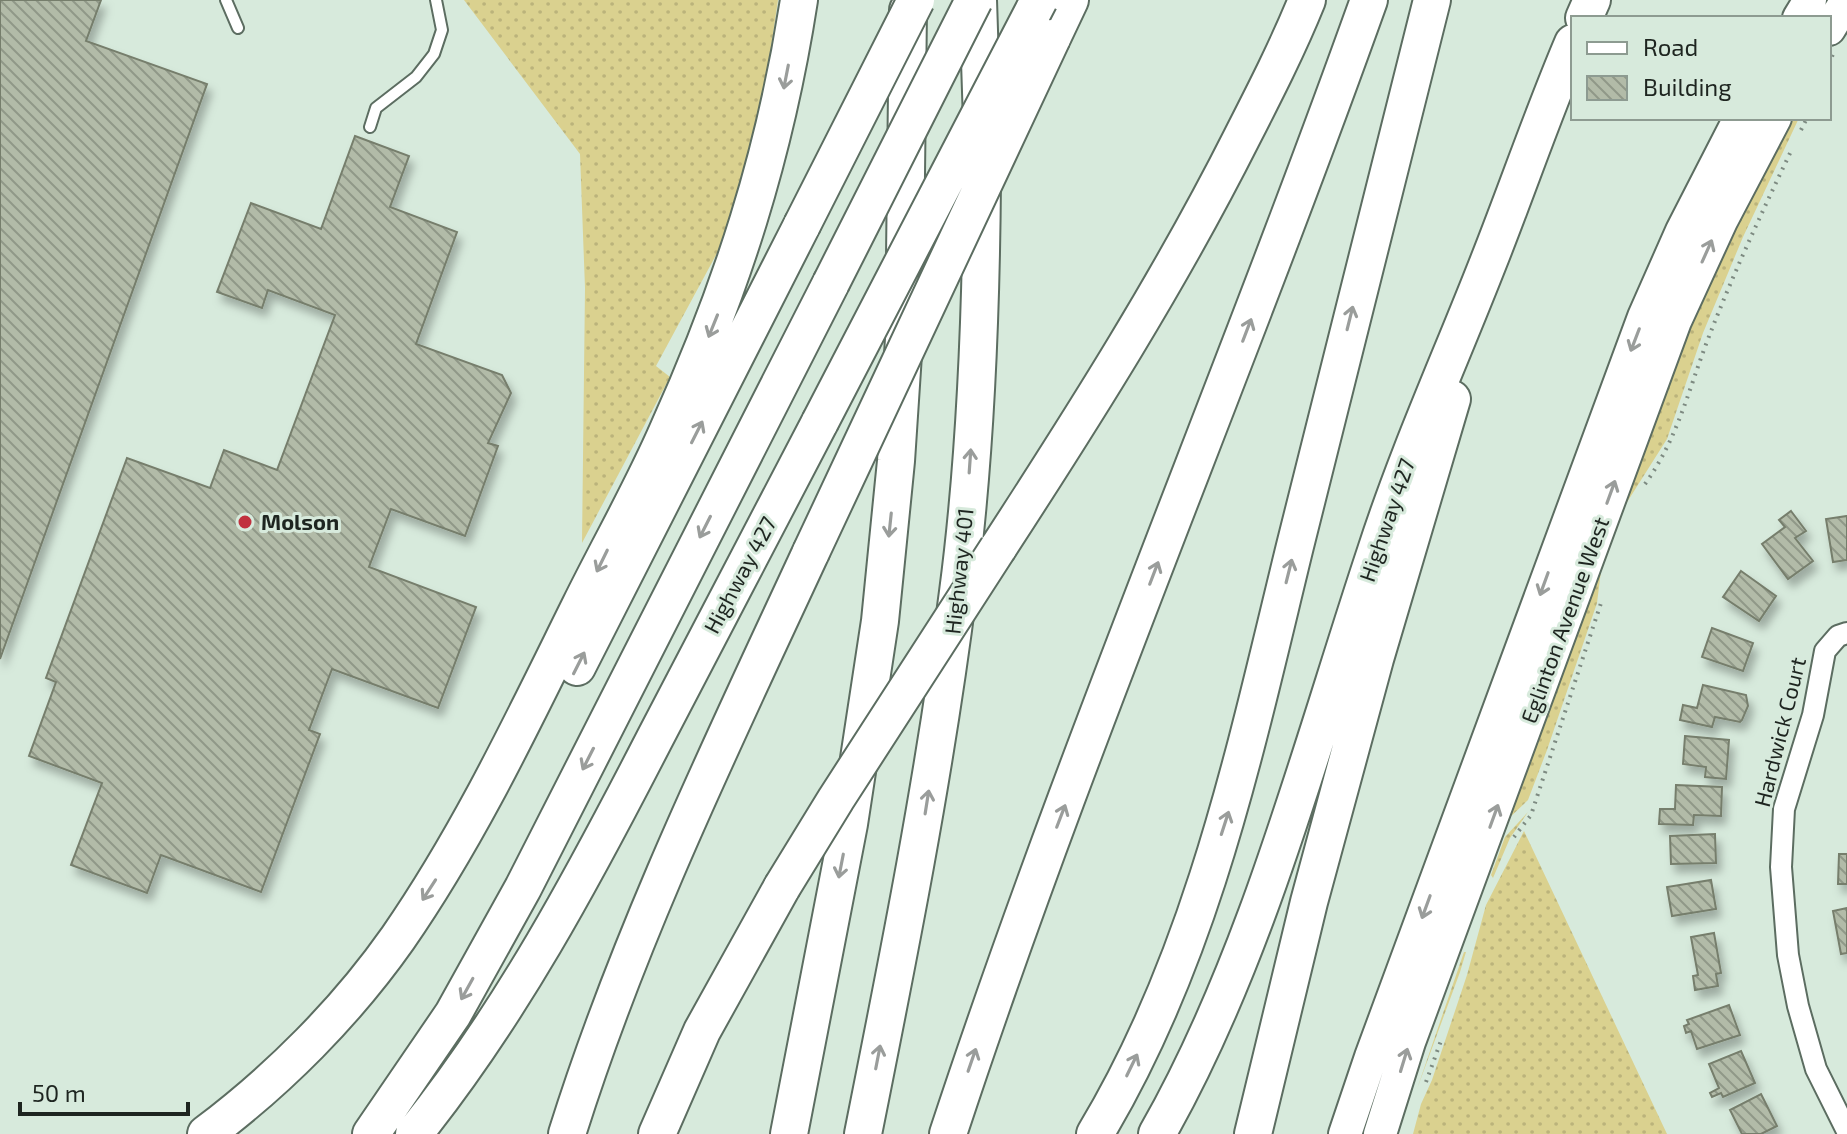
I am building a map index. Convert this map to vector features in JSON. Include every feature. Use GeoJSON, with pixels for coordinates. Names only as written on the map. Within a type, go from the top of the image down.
{"type":"FeatureCollection","features":[{"type":"Feature","properties":{"kind":"highway"},"geometry":{"type":"LineString","coordinates":[[206,1134],[267,1084],[365,980],[397,940],[434,882],[499,769],[667,434],[720,309],[745,237],[776,128],[799,0]]}},
{"type":"Feature","properties":{"kind":"highway"},"geometry":{"type":"LineString","coordinates":[[789,1134],[849,824],[880,621],[904,339],[908,0]]}},
{"type":"Feature","properties":{"kind":"highway"},"geometry":{"type":"LineString","coordinates":[[245,1134],[288,1098],[339,1046],[427,938],[463,883],[627,570],[916,0]]}},
{"type":"Feature","properties":{"kind":"highway"},"geometry":{"type":"LineString","coordinates":[[371,1134],[453,1014],[523,888],[976,0]]}},
{"type":"Feature","properties":{"kind":"highway","name":"Highway 401"},"geometry":{"type":"LineString","coordinates":[[863,1134],[924,820],[959,589],[973,409],[981,238],[982,98],[976,0]]}},
{"type":"Feature","properties":{"kind":"highway","name":"Highway 427"},"geometry":{"type":"LineString","coordinates":[[414,1134],[492,1027],[573,895],[1039,0]]}},
{"type":"Feature","properties":{"kind":"highway"},"geometry":{"type":"LineString","coordinates":[[567,1134],[604,1027],[657,892],[811,552],[1070,0]]}},
{"type":"Feature","properties":{"kind":"highway"},"geometry":{"type":"LineString","coordinates":[[657,1134],[702,1031],[782,887],[1095,399],[1158,293],[1225,171],[1307,0]]}},
{"type":"Feature","properties":{"kind":"highway"},"geometry":{"type":"LineString","coordinates":[[948,1134],[1004,965],[1226,385],[1369,0]]}},
{"type":"Feature","properties":{"kind":"highway"},"geometry":{"type":"LineString","coordinates":[[1095,1134],[1113,1105],[1160,1005],[1198,907],[1229,809],[1432,0]]}},
{"type":"Feature","properties":{"kind":"highway","name":"Highway 427"},"geometry":{"type":"LineString","coordinates":[[1157,1134],[1181,1092],[1214,1019],[1248,932],[1280,844],[1403,469],[1571,48]]}},
{"type":"Feature","properties":{"kind":"highway"},"geometry":{"type":"LineString","coordinates":[[1253,1134],[1313,886],[1375,659],[1443,435],[1488,262]]}},
{"type":"Feature","properties":{"kind":"main road"},"geometry":{"type":"LineString","coordinates":[[1831,26],[1847,0]]}},
{"type":"Feature","properties":{"kind":"main road","name":"Eglinton Avenue West"},"geometry":{"type":"LineString","coordinates":[[1345,1134],[1615,390],[1682,231],[1739,120]]}},
{"type":"Feature","properties":{"kind":"main road","name":"Eglinton Avenue West"},"geometry":{"type":"LineString","coordinates":[[1380,1134],[1409,1042],[1675,321],[1721,221],[1788,124]]}},
{"type":"Feature","properties":{"kind":"street","name":"Hardwick Court"},"geometry":{"type":"LineString","coordinates":[[1847,633],[1838,636],[1825,651],[1813,715],[1783,816],[1781,867],[1788,955],[1798,1006],[1816,1069],[1847,1131]]}},
{"type":"Feature","properties":{"kind":"lane"},"geometry":{"type":"LineString","coordinates":[[226,0],[238,28]]}},
{"type":"Feature","properties":{"kind":"lane"},"geometry":{"type":"LineString","coordinates":[[370,127],[376,108],[416,77],[434,54],[442,30],[436,0]]}},
{"type":"Feature","properties":{"kind":"path"},"geometry":{"type":"LineString","coordinates":[[1641,490],[1663,458],[1677,429],[1748,239],[1794,144]]}},
{"type":"Feature","properties":{"kind":"path"},"geometry":{"type":"LineString","coordinates":[[1536,799],[1603,596]]}},
{"type":"Feature","properties":{"kind":"shaded area"},"geometry":{"type":"Polygon","coordinates":[[[464,0],[778,0],[765,88],[729,231],[656,366],[670,377],[582,543],[585,288],[580,154],[464,0]]]}},
{"type":"Feature","properties":{"kind":"shaded area"},"geometry":{"type":"Polygon","coordinates":[[[1786,120],[1798,120],[1743,237],[1703,333],[1667,439],[1617,518],[1603,555],[1597,603],[1547,750],[1528,800],[1506,821],[1685,329],[1786,120]]]}},
{"type":"Feature","properties":{"kind":"shaded area"},"geometry":{"type":"Polygon","coordinates":[[[1528,812],[1510,838],[1493,878],[1491,875],[1505,837],[1528,812]]]}},
{"type":"Feature","properties":{"kind":"shaded area"},"geometry":{"type":"Polygon","coordinates":[[[1524,831],[1667,1134],[1413,1134],[1467,975],[1486,905],[1524,831]]]}},
{"type":"Feature","properties":{"kind":"shaded area"},"geometry":{"type":"Polygon","coordinates":[[[1464,952],[1460,972],[1417,1089],[1464,952]]]}},
{"type":"Feature","properties":{"kind":"building"},"geometry":{"type":"Polygon","coordinates":[[[0,0],[101,0],[86,41],[207,84],[0,659],[0,0]]]}},
{"type":"Feature","properties":{"kind":"building","name":"Molson"},"geometry":{"type":"Polygon","coordinates":[[[355,136],[409,156],[390,207],[457,232],[416,344],[502,375],[511,393],[488,443],[498,446],[465,536],[391,509],[369,567],[476,607],[438,708],[332,669],[309,730],[320,734],[261,892],[161,855],[147,893],[71,865],[102,783],[29,756],[56,682],[46,678],[127,458],[210,488],[224,450],[277,470],[335,315],[268,290],[262,308],[217,292],[251,203],[321,229],[355,136]]]}},
{"type":"Feature","properties":{"kind":"building"},"geometry":{"type":"Polygon","coordinates":[[[1791,511],[1806,531],[1795,538],[1813,561],[1788,579],[1762,544],[1785,527],[1779,520],[1791,511]]]}},
{"type":"Feature","properties":{"kind":"building"},"geometry":{"type":"Polygon","coordinates":[[[1847,516],[1847,560],[1833,562],[1826,519],[1847,516]]]}},
{"type":"Feature","properties":{"kind":"building"},"geometry":{"type":"Polygon","coordinates":[[[1741,571],[1776,596],[1759,621],[1723,597],[1741,571]]]}},
{"type":"Feature","properties":{"kind":"building"},"geometry":{"type":"Polygon","coordinates":[[[1712,628],[1753,643],[1743,671],[1702,657],[1712,628]]]}},
{"type":"Feature","properties":{"kind":"building"},"geometry":{"type":"Polygon","coordinates":[[[1703,685],[1746,695],[1748,706],[1742,720],[1715,717],[1712,727],[1680,720],[1683,705],[1697,708],[1703,685]]]}},
{"type":"Feature","properties":{"kind":"building"},"geometry":{"type":"Polygon","coordinates":[[[1685,736],[1729,740],[1726,779],[1705,777],[1706,767],[1683,764],[1685,736]]]}},
{"type":"Feature","properties":{"kind":"building"},"geometry":{"type":"Polygon","coordinates":[[[1676,785],[1722,787],[1721,816],[1694,815],[1693,825],[1659,824],[1660,809],[1675,809],[1676,785]]]}},
{"type":"Feature","properties":{"kind":"building"},"geometry":{"type":"Polygon","coordinates":[[[1715,834],[1716,863],[1671,864],[1670,836],[1715,834]]]}},
{"type":"Feature","properties":{"kind":"building"},"geometry":{"type":"Polygon","coordinates":[[[1839,854],[1847,854],[1847,884],[1838,884],[1839,854]]]}},
{"type":"Feature","properties":{"kind":"building"},"geometry":{"type":"Polygon","coordinates":[[[1711,880],[1716,909],[1672,916],[1667,887],[1711,880]]]}},
{"type":"Feature","properties":{"kind":"building"},"geometry":{"type":"Polygon","coordinates":[[[1847,908],[1847,953],[1841,954],[1833,911],[1847,908]]]}},
{"type":"Feature","properties":{"kind":"building"},"geometry":{"type":"Polygon","coordinates":[[[1714,933],[1721,973],[1716,974],[1718,986],[1695,990],[1693,976],[1698,975],[1691,937],[1714,933]]]}},
{"type":"Feature","properties":{"kind":"building"},"geometry":{"type":"Polygon","coordinates":[[[1729,1005],[1740,1035],[1697,1049],[1691,1031],[1686,1033],[1684,1026],[1689,1024],[1687,1020],[1729,1005]]]}},
{"type":"Feature","properties":{"kind":"building"},"geometry":{"type":"Polygon","coordinates":[[[1741,1051],[1755,1083],[1723,1097],[1721,1093],[1712,1097],[1710,1093],[1719,1088],[1709,1064],[1741,1051]]]}},
{"type":"Feature","properties":{"kind":"building"},"geometry":{"type":"Polygon","coordinates":[[[1761,1094],[1777,1126],[1761,1134],[1742,1134],[1730,1110],[1761,1094]]]}},
{"type":"Feature","properties":{"kind":"place","name":"Molson"},"geometry":{"type":"Point","coordinates":[245,522]}}]}
